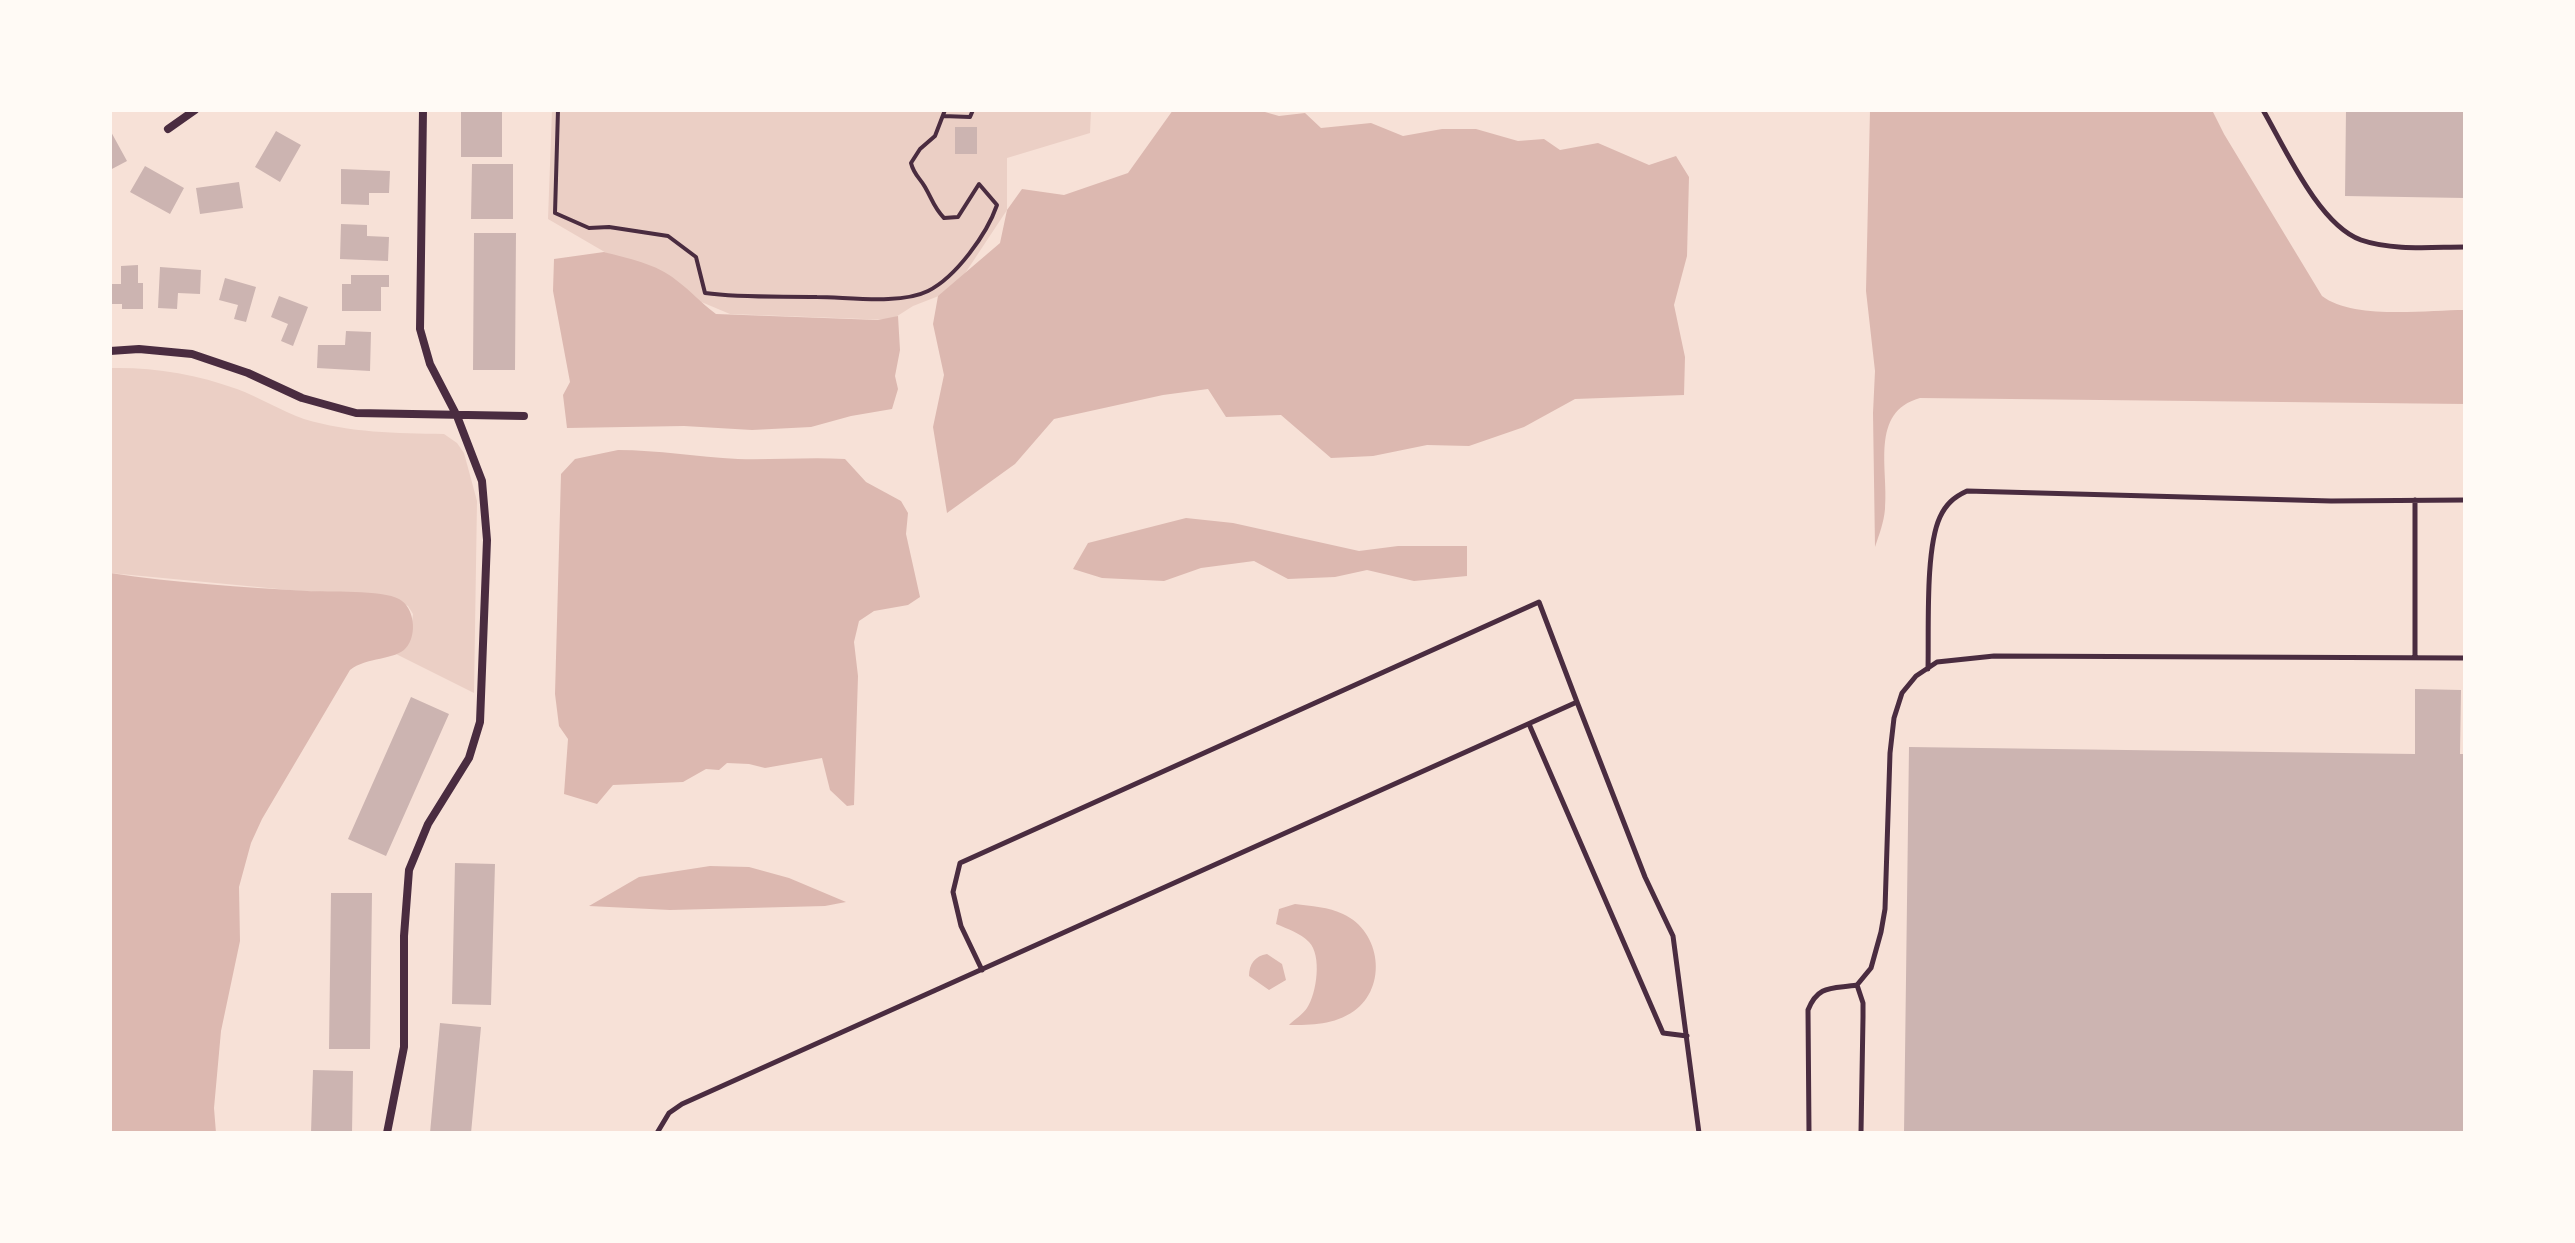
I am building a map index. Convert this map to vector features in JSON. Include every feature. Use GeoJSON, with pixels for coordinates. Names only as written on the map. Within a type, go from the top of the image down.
{"type":"FeatureCollection","features":[{"type":"Feature","properties":{"kind":"street"},"geometry":{"type":"LineString","coordinates":[[168,129],[195,110]]}},
{"type":"Feature","properties":{"kind":"street"},"geometry":{"type":"LineString","coordinates":[[387,1133],[404,1047],[404,936],[409,870],[428,824],[469,758],[480,722],[487,540],[482,481],[457,416],[430,364],[420,329],[423,110]]}},
{"type":"Feature","properties":{"kind":"street"},"geometry":{"type":"LineString","coordinates":[[110,351],[139,349],[192,354],[248,373],[302,398],[356,413],[524,416]]}},
{"type":"Feature","properties":{"kind":"lane"},"geometry":{"type":"LineString","coordinates":[[2263,110],[2334,224],[2359,239],[2383,245],[2465,247]]}},
{"type":"Feature","properties":{"kind":"lane"},"geometry":{"type":"LineString","coordinates":[[1928,669],[1932,543],[1940,516],[1952,498],[1967,491],[2331,501],[2465,500]]}},
{"type":"Feature","properties":{"kind":"lane"},"geometry":{"type":"LineString","coordinates":[[2415,500],[2415,657]]}},
{"type":"Feature","properties":{"kind":"lane"},"geometry":{"type":"LineString","coordinates":[[982,970],[961,926],[953,892],[960,863],[1539,602],[1645,877],[1673,936],[1699,1133]]}},
{"type":"Feature","properties":{"kind":"lane"},"geometry":{"type":"LineString","coordinates":[[1809,1133],[1808,1010],[1813,995],[1823,990],[1857,985],[1871,968],[1885,909],[1894,718],[1902,693],[1916,676],[1937,662],[1994,656],[2465,658]]}},
{"type":"Feature","properties":{"kind":"lane"},"geometry":{"type":"LineString","coordinates":[[657,1133],[669,1113],[682,1104],[1577,702]]}},
{"type":"Feature","properties":{"kind":"lane"},"geometry":{"type":"LineString","coordinates":[[1529,724],[1663,1033],[1687,1036]]}},
{"type":"Feature","properties":{"kind":"lane"},"geometry":{"type":"LineString","coordinates":[[1857,985],[1863,1003],[1861,1133]]}},
{"type":"Feature","properties":{"kind":"path"},"geometry":{"type":"LineString","coordinates":[[558,110],[555,213],[589,228],[609,227],[668,236],[696,257],[705,293],[871,299],[927,291],[950,273],[990,224],[997,205],[979,184],[958,217],[944,218],[934,208],[924,183],[915,176],[911,163],[920,149],[935,136],[944,113],[970,117],[973,110]]}},
{"type":"Feature","properties":{"kind":"shaded area"},"geometry":{"type":"Polygon","coordinates":[[[552,110],[1091,110],[1090,133],[1007,158],[1007,210],[954,290],[913,306],[891,320],[730,314],[663,286],[548,219],[552,110]]]}},
{"type":"Feature","properties":{"kind":"shaded area"},"geometry":{"type":"Polygon","coordinates":[[[1173,110],[1258,110],[1279,116],[1305,113],[1321,128],[1371,123],[1403,136],[1442,129],[1476,129],[1518,141],[1544,139],[1560,150],[1598,143],[1649,165],[1676,156],[1689,177],[1687,256],[1674,305],[1685,357],[1684,395],[1575,399],[1524,427],[1469,446],[1427,445],[1373,456],[1331,458],[1281,415],[1226,417],[1208,389],[1163,395],[1054,419],[1015,464],[947,513],[933,427],[944,375],[933,324],[938,296],[1000,243],[1007,210],[1022,189],[1064,195],[1128,173],[1173,110]]]}},
{"type":"Feature","properties":{"kind":"shaded area"},"geometry":{"type":"Polygon","coordinates":[[[1870,110],[2212,110],[2322,296],[2335,303],[2371,311],[2465,310],[2465,404],[1920,398],[1904,405],[1888,429],[1885,444],[1885,509],[1875,547],[1875,371],[1866,291],[1870,110]]]}},
{"type":"Feature","properties":{"kind":"shaded area"},"geometry":{"type":"Polygon","coordinates":[[[604,252],[642,262],[668,274],[716,314],[878,320],[898,316],[900,350],[895,376],[898,389],[892,409],[811,427],[752,430],[684,426],[567,428],[563,395],[570,382],[553,291],[554,259],[604,252]]]}},
{"type":"Feature","properties":{"kind":"shaded area"},"geometry":{"type":"Polygon","coordinates":[[[110,368],[158,370],[206,379],[321,424],[373,431],[444,434],[457,443],[464,453],[477,501],[474,693],[396,654],[406,648],[410,639],[413,614],[408,606],[382,595],[300,591],[110,573],[110,368]]]}},
{"type":"Feature","properties":{"kind":"shaded area"},"geometry":{"type":"Polygon","coordinates":[[[618,450],[738,459],[845,459],[866,482],[901,501],[908,513],[906,534],[920,597],[908,605],[874,611],[859,621],[854,642],[858,676],[854,805],[847,806],[830,790],[822,758],[765,768],[727,763],[719,770],[706,769],[683,782],[613,785],[597,804],[564,794],[568,739],[559,726],[555,694],[561,474],[575,459],[618,450]]]}},
{"type":"Feature","properties":{"kind":"shaded area"},"geometry":{"type":"Polygon","coordinates":[[[1186,518],[1233,523],[1359,551],[1398,546],[1467,546],[1467,576],[1414,581],[1367,570],[1335,577],[1288,579],[1254,561],[1201,568],[1164,581],[1102,578],[1073,569],[1088,543],[1186,518]]]}},
{"type":"Feature","properties":{"kind":"shaded area"},"geometry":{"type":"Polygon","coordinates":[[[110,573],[233,586],[381,594],[404,603],[413,621],[410,642],[401,652],[350,670],[251,843],[239,887],[240,941],[221,1031],[214,1108],[216,1133],[110,1133],[110,573]]]}},
{"type":"Feature","properties":{"kind":"shaded area"},"geometry":{"type":"Polygon","coordinates":[[[710,866],[749,867],[789,878],[846,902],[825,906],[670,910],[589,906],[639,877],[710,866]]]}},
{"type":"Feature","properties":{"kind":"shaded area"},"geometry":{"type":"Polygon","coordinates":[[[1295,904],[1326,908],[1343,914],[1366,933],[1372,946],[1376,960],[1375,974],[1365,1001],[1354,1011],[1331,1022],[1289,1025],[1307,1008],[1317,974],[1316,956],[1309,942],[1276,924],[1279,909],[1295,904]]]}},
{"type":"Feature","properties":{"kind":"shaded area"},"geometry":{"type":"Polygon","coordinates":[[[1267,954],[1282,964],[1286,980],[1269,990],[1249,976],[1254,961],[1267,954]]]}},
{"type":"Feature","properties":{"kind":"building"},"geometry":{"type":"Polygon","coordinates":[[[461,110],[502,110],[502,157],[461,157],[461,110]]]}},
{"type":"Feature","properties":{"kind":"building"},"geometry":{"type":"Polygon","coordinates":[[[2346,110],[2465,110],[2465,198],[2345,196],[2346,110]]]}},
{"type":"Feature","properties":{"kind":"building"},"geometry":{"type":"Polygon","coordinates":[[[955,127],[977,127],[977,154],[955,154],[955,127]]]}},
{"type":"Feature","properties":{"kind":"building"},"geometry":{"type":"Polygon","coordinates":[[[110,130],[127,161],[110,170],[110,130]]]}},
{"type":"Feature","properties":{"kind":"building"},"geometry":{"type":"Polygon","coordinates":[[[276,131],[301,145],[280,182],[255,167],[276,131]]]}},
{"type":"Feature","properties":{"kind":"building"},"geometry":{"type":"Polygon","coordinates":[[[472,164],[513,164],[513,219],[471,219],[472,164]]]}},
{"type":"Feature","properties":{"kind":"building"},"geometry":{"type":"Polygon","coordinates":[[[145,166],[184,188],[170,214],[130,192],[145,166]]]}},
{"type":"Feature","properties":{"kind":"building"},"geometry":{"type":"Polygon","coordinates":[[[341,169],[390,171],[389,193],[369,193],[369,205],[341,204],[341,169]]]}},
{"type":"Feature","properties":{"kind":"building"},"geometry":{"type":"Polygon","coordinates":[[[239,182],[243,208],[200,214],[196,188],[239,182]]]}},
{"type":"Feature","properties":{"kind":"building"},"geometry":{"type":"Polygon","coordinates":[[[341,224],[367,225],[367,236],[389,237],[388,261],[340,259],[341,224]]]}},
{"type":"Feature","properties":{"kind":"building"},"geometry":{"type":"Polygon","coordinates":[[[474,233],[516,233],[515,370],[473,370],[474,233]]]}},
{"type":"Feature","properties":{"kind":"building"},"geometry":{"type":"Polygon","coordinates":[[[138,265],[138,283],[143,283],[143,309],[122,309],[122,304],[110,304],[110,284],[121,284],[121,266],[138,265]]]}},
{"type":"Feature","properties":{"kind":"building"},"geometry":{"type":"Polygon","coordinates":[[[160,267],[201,270],[200,294],[178,293],[177,309],[158,308],[160,267]]]}},
{"type":"Feature","properties":{"kind":"building"},"geometry":{"type":"Polygon","coordinates":[[[351,275],[389,275],[389,287],[381,287],[381,311],[342,311],[342,284],[351,284],[351,275]]]}},
{"type":"Feature","properties":{"kind":"building"},"geometry":{"type":"Polygon","coordinates":[[[225,278],[256,287],[246,322],[234,319],[238,305],[219,300],[225,278]]]}},
{"type":"Feature","properties":{"kind":"building"},"geometry":{"type":"Polygon","coordinates":[[[279,296],[308,307],[293,346],[281,341],[288,324],[271,317],[279,296]]]}},
{"type":"Feature","properties":{"kind":"building"},"geometry":{"type":"Polygon","coordinates":[[[346,331],[371,332],[370,371],[317,368],[318,345],[345,345],[346,331]]]}},
{"type":"Feature","properties":{"kind":"building"},"geometry":{"type":"Polygon","coordinates":[[[2415,689],[2461,690],[2460,754],[2465,754],[2465,1133],[1904,1133],[1909,747],[2415,754],[2415,689]]]}},
{"type":"Feature","properties":{"kind":"building"},"geometry":{"type":"Polygon","coordinates":[[[411,697],[449,714],[386,856],[348,839],[411,697]]]}},
{"type":"Feature","properties":{"kind":"building"},"geometry":{"type":"Polygon","coordinates":[[[455,863],[495,864],[491,1005],[452,1004],[455,863]]]}},
{"type":"Feature","properties":{"kind":"building"},"geometry":{"type":"Polygon","coordinates":[[[331,893],[372,893],[370,1049],[329,1049],[331,893]]]}},
{"type":"Feature","properties":{"kind":"building"},"geometry":{"type":"Polygon","coordinates":[[[440,1023],[481,1027],[471,1133],[430,1133],[440,1023]]]}},
{"type":"Feature","properties":{"kind":"building"},"geometry":{"type":"Polygon","coordinates":[[[313,1070],[353,1071],[352,1133],[311,1133],[313,1070]]]}}]}
